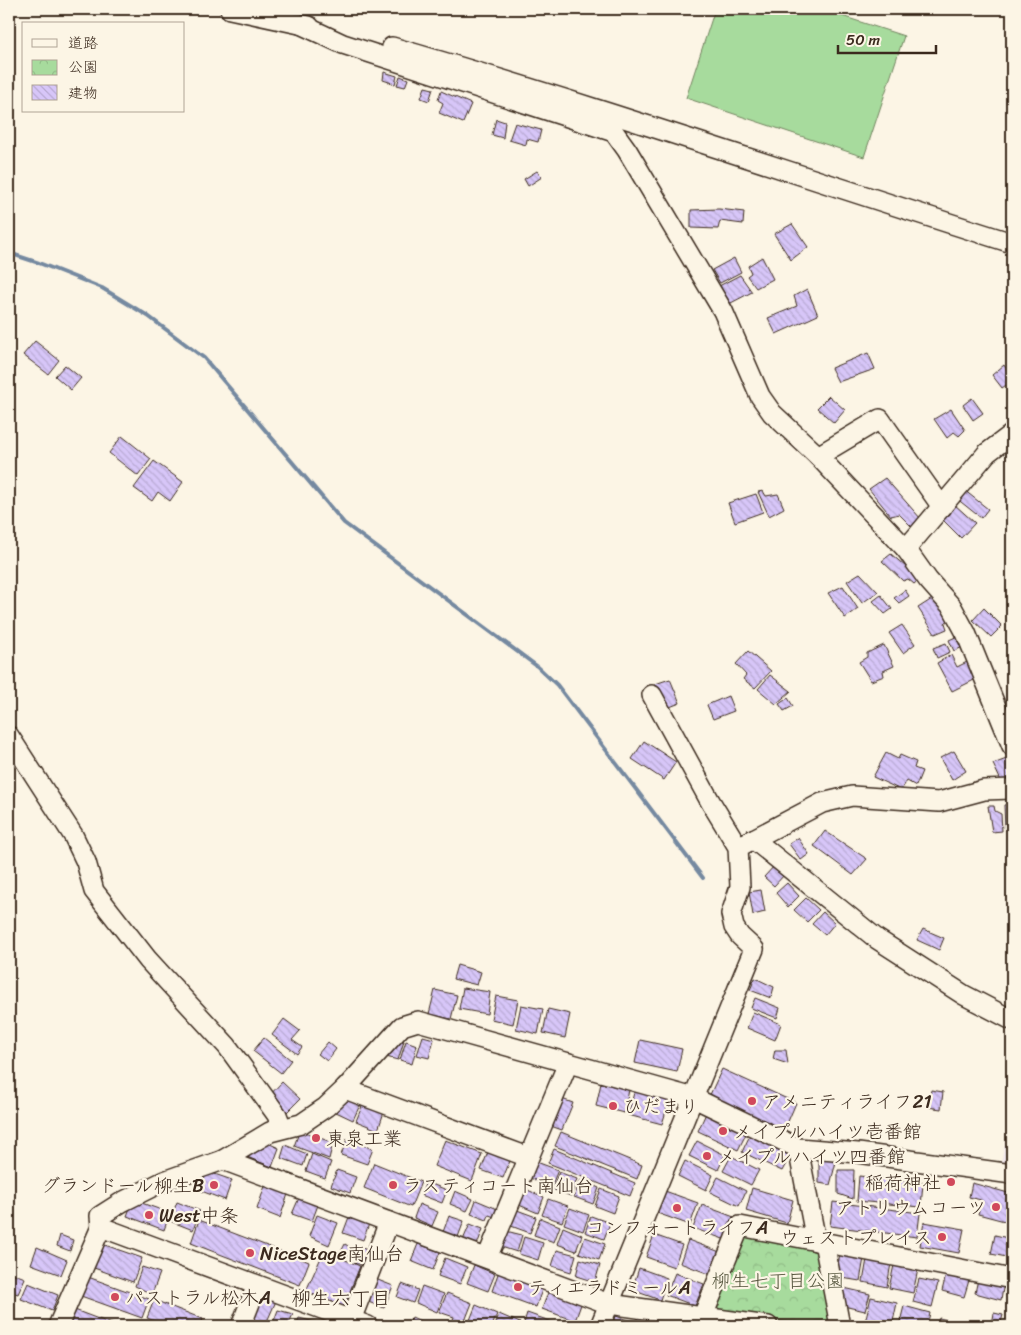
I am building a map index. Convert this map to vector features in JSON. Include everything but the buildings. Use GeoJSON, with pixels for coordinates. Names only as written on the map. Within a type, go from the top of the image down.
{"type":"FeatureCollection","features":[{"type":"Feature","properties":{"kind":"street"},"geometry":{"type":"LineString","coordinates":[[230,9],[298,23],[388,46],[496,77],[806,178],[1012,242]]}},
{"type":"Feature","properties":{"kind":"street"},"geometry":{"type":"LineString","coordinates":[[298,23],[343,44],[614,132],[627,150],[723,311],[760,396],[772,413],[818,456],[906,549],[928,580],[952,607],[966,633],[1012,746]]}},
{"type":"Feature","properties":{"kind":"street"},"geometry":{"type":"LineString","coordinates":[[818,456],[880,420],[942,507]]}},
{"type":"Feature","properties":{"kind":"street"},"geometry":{"type":"LineString","coordinates":[[906,549],[987,453],[1012,434]]}},
{"type":"Feature","properties":{"kind":"street"},"geometry":{"type":"LineString","coordinates":[[652,695],[724,826],[877,939],[964,995],[1012,1020]]}},
{"type":"Feature","properties":{"kind":"street"},"geometry":{"type":"LineString","coordinates":[[9,736],[73,835],[86,862],[94,891],[148,960],[227,1046],[277,1115],[282,1128]]}},
{"type":"Feature","properties":{"kind":"street"},"geometry":{"type":"LineString","coordinates":[[746,843],[822,803],[852,796],[939,802],[984,790],[1012,789]]}},
{"type":"Feature","properties":{"kind":"street"},"geometry":{"type":"LineString","coordinates":[[600,1326],[754,949],[740,936],[734,927],[731,914],[740,887],[746,843]]}},
{"type":"Feature","properties":{"kind":"street"},"geometry":{"type":"LineString","coordinates":[[58,1326],[101,1226],[100,1216],[122,1202],[164,1181],[223,1160],[270,1132],[301,1124],[326,1107],[345,1089],[402,1026],[418,1021],[694,1098],[798,1148],[858,1153],[1012,1174]]}},
{"type":"Feature","properties":{"kind":"street"},"geometry":{"type":"LineString","coordinates":[[487,1258],[568,1064]]}},
{"type":"Feature","properties":{"kind":"street"},"geometry":{"type":"LineString","coordinates":[[345,1089],[528,1157]]}},
{"type":"Feature","properties":{"kind":"street"},"geometry":{"type":"LineString","coordinates":[[798,1148],[840,1326]]}},
{"type":"Feature","properties":{"kind":"street"},"geometry":{"type":"LineString","coordinates":[[223,1160],[609,1304],[704,1316],[763,1326]]}},
{"type":"Feature","properties":{"kind":"street"},"geometry":{"type":"LineString","coordinates":[[351,1320],[389,1222]]}},
{"type":"Feature","properties":{"kind":"street"},"geometry":{"type":"LineString","coordinates":[[101,1226],[368,1326]]}},
{"type":"Feature","properties":{"kind":"street"},"geometry":{"type":"LineString","coordinates":[[704,1316],[740,1226],[1012,1278]]}},
{"type":"Feature","properties":{"kind":"street"},"geometry":{"type":"LineString","coordinates":[[242,1326],[257,1285]]}},
{"type":"Feature","properties":{"kind":"shaded area"},"geometry":{"type":"Polygon","coordinates":[[[1012,1112],[1012,1170],[1000,1167],[1012,1112]]]}},
{"type":"Feature","properties":{"kind":"green space"},"geometry":{"type":"Polygon","coordinates":[[[715,9],[820,9],[904,36],[864,157],[686,98],[715,9]]]}},
{"type":"Feature","properties":{"kind":"green space","name":"柳生七丁目公園"},"geometry":{"type":"Polygon","coordinates":[[[745,1232],[820,1248],[835,1326],[721,1313],[716,1305],[745,1232]]]}},
{"type":"Feature","properties":{"kind":"waterway"},"geometry":{"type":"LineString","coordinates":[[9,253],[102,288],[148,316],[204,358],[344,523],[538,667],[557,685],[703,878]]}},
{"type":"Feature","properties":{"kind":"place","name":"アメニティライフ21"},"geometry":{"type":"Point","coordinates":[752,1101]}},
{"type":"Feature","properties":{"kind":"place","name":"ひだまり"},"geometry":{"type":"Point","coordinates":[613,1106]}},
{"type":"Feature","properties":{"kind":"place","name":"メイプルハイツ壱番館"},"geometry":{"type":"Point","coordinates":[723,1131]}},
{"type":"Feature","properties":{"kind":"place","name":"東泉工業"},"geometry":{"type":"Point","coordinates":[316,1138]}},
{"type":"Feature","properties":{"kind":"place","name":"メイプルハイツ四番館"},"geometry":{"type":"Point","coordinates":[707,1156]}},
{"type":"Feature","properties":{"kind":"place","name":"稲荷神社"},"geometry":{"type":"Point","coordinates":[951,1182]}},
{"type":"Feature","properties":{"kind":"place","name":"グランドール柳生B"},"geometry":{"type":"Point","coordinates":[214,1185]}},
{"type":"Feature","properties":{"kind":"place","name":"ラスティコート南仙台"},"geometry":{"type":"Point","coordinates":[393,1185]}},
{"type":"Feature","properties":{"kind":"place","name":"アトリウムコーツ"},"geometry":{"type":"Point","coordinates":[996,1207]}},
{"type":"Feature","properties":{"kind":"place","name":"コンフォートライフA"},"geometry":{"type":"Point","coordinates":[677,1208]}},
{"type":"Feature","properties":{"kind":"place","name":"West中条"},"geometry":{"type":"Point","coordinates":[149,1215]}},
{"type":"Feature","properties":{"kind":"place","name":"ウェストプレイス"},"geometry":{"type":"Point","coordinates":[942,1237]}},
{"type":"Feature","properties":{"kind":"place","name":"NiceStage南仙台"},"geometry":{"type":"Point","coordinates":[250,1253]}},
{"type":"Feature","properties":{"kind":"place","name":"ティエラドミールA"},"geometry":{"type":"Point","coordinates":[518,1287]}},
{"type":"Feature","properties":{"kind":"place","name":"パストラル松木A"},"geometry":{"type":"Point","coordinates":[115,1297]}},
{"type":"Feature","properties":{"kind":"district","name":"柳生六丁目"},"geometry":{"type":"Point","coordinates":[341,1298]}}]}
